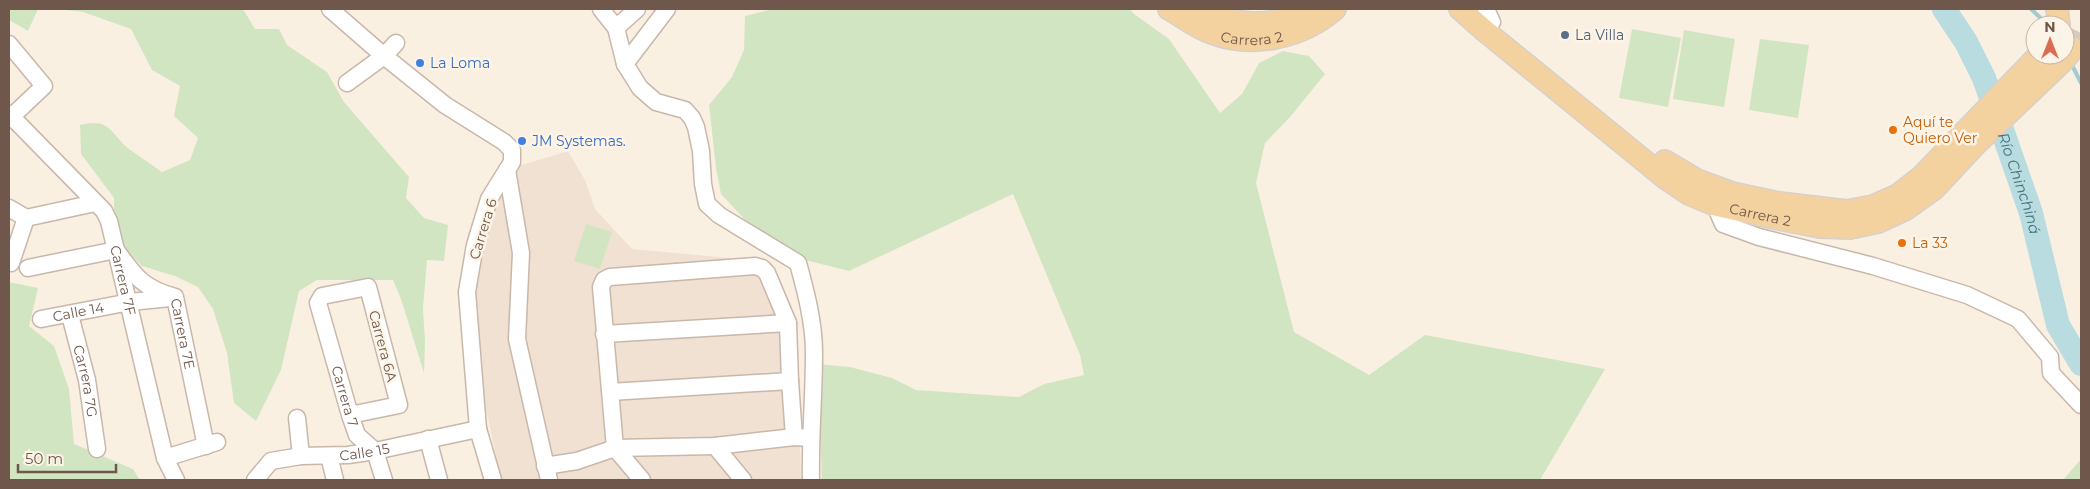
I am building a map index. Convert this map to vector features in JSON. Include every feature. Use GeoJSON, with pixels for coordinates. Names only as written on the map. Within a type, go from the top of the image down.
{"type":"FeatureCollection","features":[{"type":"Feature","properties":{"kind":"main road","name":"Carrera 2"},"geometry":{"type":"LineString","coordinates":[[1169,9],[1213,34],[1238,39],[1261,40],[1313,26],[1335,9]]}},
{"type":"Feature","properties":{"kind":"main road","name":"Carrera 2"},"geometry":{"type":"LineString","coordinates":[[1198,9],[1217,18],[1244,23],[1269,23],[1296,16],[1306,9]]}},
{"type":"Feature","properties":{"kind":"main road","name":"Carrera 2"},"geometry":{"type":"LineString","coordinates":[[1460,9],[1490,36],[1664,177],[1689,194],[1715,204],[1820,227],[1850,228],[1878,222],[1906,210],[1934,189],[1968,139]]}},
{"type":"Feature","properties":{"kind":"main road","name":"Carrera 2"},"geometry":{"type":"LineString","coordinates":[[1485,13],[1669,164],[1697,180],[1732,193],[1779,203],[1847,211],[1873,206],[1898,195],[1968,139],[2039,65]]}},
{"type":"Feature","properties":{"kind":"street","name":"Carrera 6"},"geometry":{"type":"LineString","coordinates":[[330,9],[445,105],[504,142],[512,150],[512,162],[489,199],[475,244],[467,292],[478,429],[493,480]]}},
{"type":"Feature","properties":{"kind":"street"},"geometry":{"type":"LineString","coordinates":[[601,9],[616,28],[625,64],[640,88],[656,102],[685,110],[692,118],[701,151],[703,184],[707,204],[719,215],[798,263],[810,309],[814,352],[802,438]]}},
{"type":"Feature","properties":{"kind":"street"},"geometry":{"type":"LineString","coordinates":[[616,28],[636,9]]}},
{"type":"Feature","properties":{"kind":"street"},"geometry":{"type":"LineString","coordinates":[[625,64],[667,9]]}},
{"type":"Feature","properties":{"kind":"street"},"geometry":{"type":"LineString","coordinates":[[347,83],[384,56],[396,43]]}},
{"type":"Feature","properties":{"kind":"street"},"geometry":{"type":"LineString","coordinates":[[9,44],[44,86],[10,116]]}},
{"type":"Feature","properties":{"kind":"street","name":"Carrera 7F"},"geometry":{"type":"LineString","coordinates":[[10,116],[104,211],[109,221],[130,302],[165,458],[176,480]]}},
{"type":"Feature","properties":{"kind":"street"},"geometry":{"type":"LineString","coordinates":[[507,170],[521,252],[517,339],[547,473],[615,448],[715,446],[802,438]]}},
{"type":"Feature","properties":{"kind":"street"},"geometry":{"type":"LineString","coordinates":[[9,208],[26,218],[95,203]]}},
{"type":"Feature","properties":{"kind":"street"},"geometry":{"type":"LineString","coordinates":[[1715,204],[1723,224],[1759,238],[1873,266],[1948,289],[1967,295],[2018,319],[2050,357],[2051,374],[2081,405]]}},
{"type":"Feature","properties":{"kind":"street"},"geometry":{"type":"LineString","coordinates":[[11,263],[26,218]]}},
{"type":"Feature","properties":{"kind":"street"},"geometry":{"type":"LineString","coordinates":[[28,268],[116,250]]}},
{"type":"Feature","properties":{"kind":"street","name":"Carrera 7E"},"geometry":{"type":"LineString","coordinates":[[116,250],[143,282],[155,291],[174,297],[211,444],[165,458]]}},
{"type":"Feature","properties":{"kind":"street"},"geometry":{"type":"LineString","coordinates":[[642,480],[615,448],[604,334],[601,287],[604,280],[755,266],[767,272],[788,323],[790,381],[811,480]]}},
{"type":"Feature","properties":{"kind":"street","name":"Carrera 7"},"geometry":{"type":"LineString","coordinates":[[368,287],[322,296],[318,303],[357,435],[376,451]]}},
{"type":"Feature","properties":{"kind":"street","name":"Carrera 6A"},"geometry":{"type":"LineString","coordinates":[[350,415],[399,405],[368,287]]}},
{"type":"Feature","properties":{"kind":"street","name":"Calle 14"},"geometry":{"type":"LineString","coordinates":[[41,319],[130,302],[174,297]]}},
{"type":"Feature","properties":{"kind":"street","name":"Carrera 7G"},"geometry":{"type":"LineString","coordinates":[[70,314],[87,380],[97,449]]}},
{"type":"Feature","properties":{"kind":"street"},"geometry":{"type":"LineString","coordinates":[[604,334],[788,323]]}},
{"type":"Feature","properties":{"kind":"street"},"geometry":{"type":"LineString","coordinates":[[610,392],[790,381]]}},
{"type":"Feature","properties":{"kind":"street"},"geometry":{"type":"LineString","coordinates":[[297,418],[301,456]]}},
{"type":"Feature","properties":{"kind":"street","name":"Calle 15"},"geometry":{"type":"LineString","coordinates":[[255,479],[271,461],[301,456],[329,456],[376,451],[478,429]]}},
{"type":"Feature","properties":{"kind":"street"},"geometry":{"type":"LineString","coordinates":[[428,439],[439,480]]}},
{"type":"Feature","properties":{"kind":"street"},"geometry":{"type":"LineString","coordinates":[[715,446],[743,480]]}},
{"type":"Feature","properties":{"kind":"street"},"geometry":{"type":"LineString","coordinates":[[376,451],[384,480]]}},
{"type":"Feature","properties":{"kind":"street"},"geometry":{"type":"LineString","coordinates":[[329,456],[335,480]]}},
{"type":"Feature","properties":{"kind":"shaded area"},"geometry":{"type":"Polygon","coordinates":[[[568,151],[585,180],[595,209],[632,249],[771,262],[790,307],[796,330],[801,480],[501,480],[476,361],[475,286],[483,227],[519,166],[568,151]]]}},
{"type":"Feature","properties":{"kind":"green space"},"geometry":{"type":"Polygon","coordinates":[[[9,9],[38,9],[28,31],[9,20],[9,9]]]}},
{"type":"Feature","properties":{"kind":"green space"},"geometry":{"type":"Polygon","coordinates":[[[56,9],[243,9],[255,29],[279,29],[287,45],[327,72],[344,102],[409,177],[406,198],[424,218],[448,225],[444,261],[427,260],[423,309],[424,373],[401,299],[393,280],[317,280],[299,291],[281,370],[256,421],[234,403],[227,353],[213,309],[198,287],[175,276],[142,266],[121,245],[114,219],[114,198],[81,154],[80,125],[98,123],[109,128],[129,149],[162,172],[190,160],[198,138],[174,116],[180,86],[152,70],[131,29],[83,12],[56,9]]]}},
{"type":"Feature","properties":{"kind":"green space"},"geometry":{"type":"Polygon","coordinates":[[[773,9],[1130,9],[1134,14],[1169,39],[1220,113],[1242,94],[1259,63],[1283,51],[1309,56],[1325,74],[1291,116],[1265,143],[1256,183],[1294,332],[1369,375],[1425,335],[1605,369],[1540,480],[822,480],[817,364],[850,367],[892,378],[916,390],[1019,397],[1044,384],[1084,375],[1080,355],[1013,194],[849,271],[805,260],[748,223],[721,194],[709,105],[732,77],[744,50],[745,16],[773,9]]]}},
{"type":"Feature","properties":{"kind":"green space"},"geometry":{"type":"Polygon","coordinates":[[[1632,29],[1681,38],[1668,107],[1619,98],[1632,29]]]}},
{"type":"Feature","properties":{"kind":"green space"},"geometry":{"type":"Polygon","coordinates":[[[1684,30],[1735,39],[1724,107],[1673,99],[1684,30]]]}},
{"type":"Feature","properties":{"kind":"green space"},"geometry":{"type":"Polygon","coordinates":[[[1760,39],[1809,45],[1798,118],[1749,110],[1760,39]]]}},
{"type":"Feature","properties":{"kind":"green space"},"geometry":{"type":"Polygon","coordinates":[[[586,224],[612,232],[600,269],[574,261],[586,224]]]}},
{"type":"Feature","properties":{"kind":"green space"},"geometry":{"type":"Polygon","coordinates":[[[9,282],[38,288],[29,326],[54,346],[69,389],[74,444],[133,469],[140,480],[9,480],[9,282]]]}},
{"type":"Feature","properties":{"kind":"green space"},"geometry":{"type":"Polygon","coordinates":[[[2081,459],[2081,480],[2063,480],[2081,459]]]}},
{"type":"Feature","properties":{"kind":"waterway","name":"Río Chinchiná"},"geometry":{"type":"LineString","coordinates":[[1944,9],[1966,42],[1984,78],[2031,213],[2058,325],[2081,364]]}},
{"type":"Feature","properties":{"kind":"waterway"},"geometry":{"type":"LineString","coordinates":[[2031,9],[2037,15]]}},
{"type":"Feature","properties":{"kind":"waterway"},"geometry":{"type":"LineString","coordinates":[[2072,65],[2081,83]]}},
{"type":"Feature","properties":{"kind":"tunnel"},"geometry":{"type":"LineString","coordinates":[[2075,45],[2081,33]]}},
{"type":"Feature","properties":{"kind":"place","name":"La Villa"},"geometry":{"type":"Point","coordinates":[1565,35]}},
{"type":"Feature","properties":{"kind":"place","name":"La Loma"},"geometry":{"type":"Point","coordinates":[420,63]}},
{"type":"Feature","properties":{"kind":"place","name":"Aquí te Quiero Ver"},"geometry":{"type":"Point","coordinates":[1893,130]}},
{"type":"Feature","properties":{"kind":"place","name":"JM Systemas."},"geometry":{"type":"Point","coordinates":[522,141]}},
{"type":"Feature","properties":{"kind":"place","name":"La 33"},"geometry":{"type":"Point","coordinates":[1902,243]}}]}
